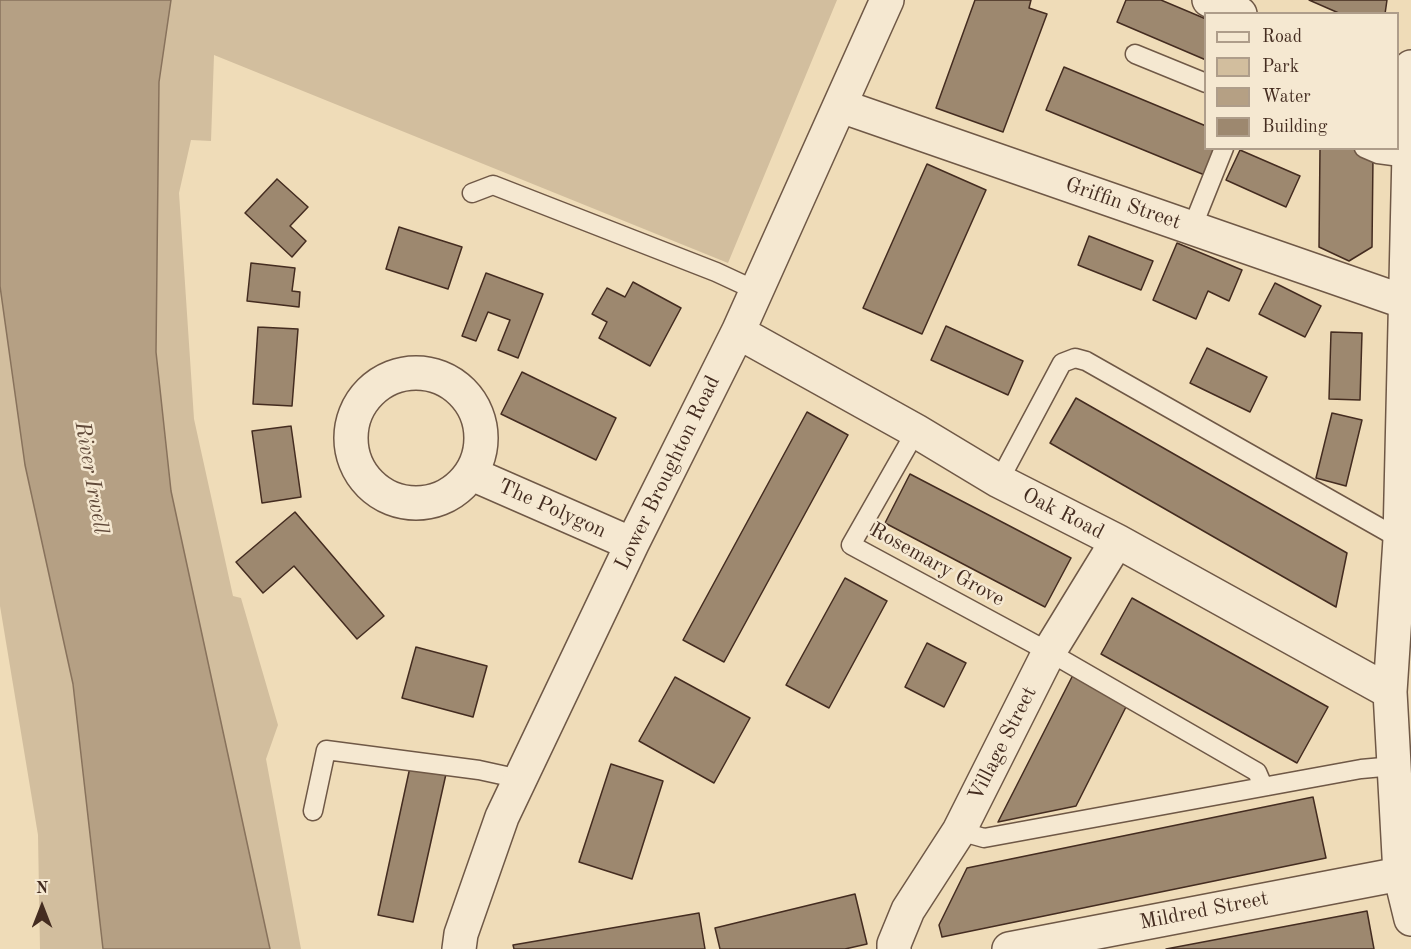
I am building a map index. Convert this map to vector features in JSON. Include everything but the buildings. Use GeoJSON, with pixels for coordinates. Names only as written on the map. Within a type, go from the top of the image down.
{"type":"FeatureCollection","features":[{"type":"Feature","properties":{"kind":"street","name":"Lower Broughton Road"},"geometry":{"type":"LineString","coordinates":[[459,949],[461,934],[502,817],[632,544],[738,332],[887,0]]}},
{"type":"Feature","properties":{"kind":"street"},"geometry":{"type":"LineString","coordinates":[[1209,0],[1236,12]]}},
{"type":"Feature","properties":{"kind":"street"},"geometry":{"type":"LineString","coordinates":[[1406,79],[1409,145],[1400,539],[1390,692],[1400,774],[1400,874],[1411,919]]}},
{"type":"Feature","properties":{"kind":"street","name":"Griffin Street"},"geometry":{"type":"LineString","coordinates":[[841,106],[1405,302]]}},
{"type":"Feature","properties":{"kind":"street","name":"Oak Road"},"geometry":{"type":"LineString","coordinates":[[738,332],[916,431],[999,481],[1117,541],[1390,692]]}},
{"type":"Feature","properties":{"kind":"street","name":"The Polygon"},"geometry":{"type":"LineString","coordinates":[[472,474],[632,544]]}},
{"type":"Feature","properties":{"kind":"street","name":"Village Street"},"geometry":{"type":"LineString","coordinates":[[894,949],[908,910],[958,831],[1049,652],[1117,541]]}},
{"type":"Feature","properties":{"kind":"street","name":"Mildred Street"},"geometry":{"type":"LineString","coordinates":[[1009,949],[1400,874]]}},
{"type":"Feature","properties":{"kind":"lane"},"geometry":{"type":"LineString","coordinates":[[1135,54],[1204,82]]}},
{"type":"Feature","properties":{"kind":"lane"},"geometry":{"type":"LineString","coordinates":[[1192,228],[1223,150]]}},
{"type":"Feature","properties":{"kind":"lane"},"geometry":{"type":"LineString","coordinates":[[1369,150],[1378,154],[1392,150]]}},
{"type":"Feature","properties":{"kind":"lane"},"geometry":{"type":"LineString","coordinates":[[472,193],[493,185],[717,272],[757,291]]}},
{"type":"Feature","properties":{"kind":"lane"},"geometry":{"type":"LineString","coordinates":[[999,481],[1062,363],[1075,358],[1086,361],[1400,539]]}},
{"type":"Feature","properties":{"kind":"lane","name":"Rosemary Grove"},"geometry":{"type":"LineString","coordinates":[[916,431],[851,545],[1049,652]]}},
{"type":"Feature","properties":{"kind":"lane"},"geometry":{"type":"LineString","coordinates":[[1049,652],[1257,772],[1263,786]]}},
{"type":"Feature","properties":{"kind":"lane"},"geometry":{"type":"LineString","coordinates":[[314,811],[326,750],[479,770],[520,779]]}},
{"type":"Feature","properties":{"kind":"lane"},"geometry":{"type":"LineString","coordinates":[[958,831],[984,838],[1361,769],[1400,774]]}},
{"type":"Feature","properties":{"kind":"green space"},"geometry":{"type":"Polygon","coordinates":[[[171,0],[837,0],[728,263],[214,55],[211,141],[191,140],[179,193],[194,419],[233,596],[241,598],[278,725],[266,759],[301,949],[270,949],[171,491],[156,352],[159,82],[171,0]]]}},
{"type":"Feature","properties":{"kind":"green space"},"geometry":{"type":"Polygon","coordinates":[[[0,286],[25,465],[73,684],[103,949],[40,949],[38,835],[0,606],[0,286]]]}},
{"type":"Feature","properties":{"kind":"water","name":"River Irwell"},"geometry":{"type":"Polygon","coordinates":[[[0,0],[171,0],[159,82],[156,352],[171,491],[270,949],[103,949],[73,684],[25,465],[0,286],[0,0]]]}}]}
